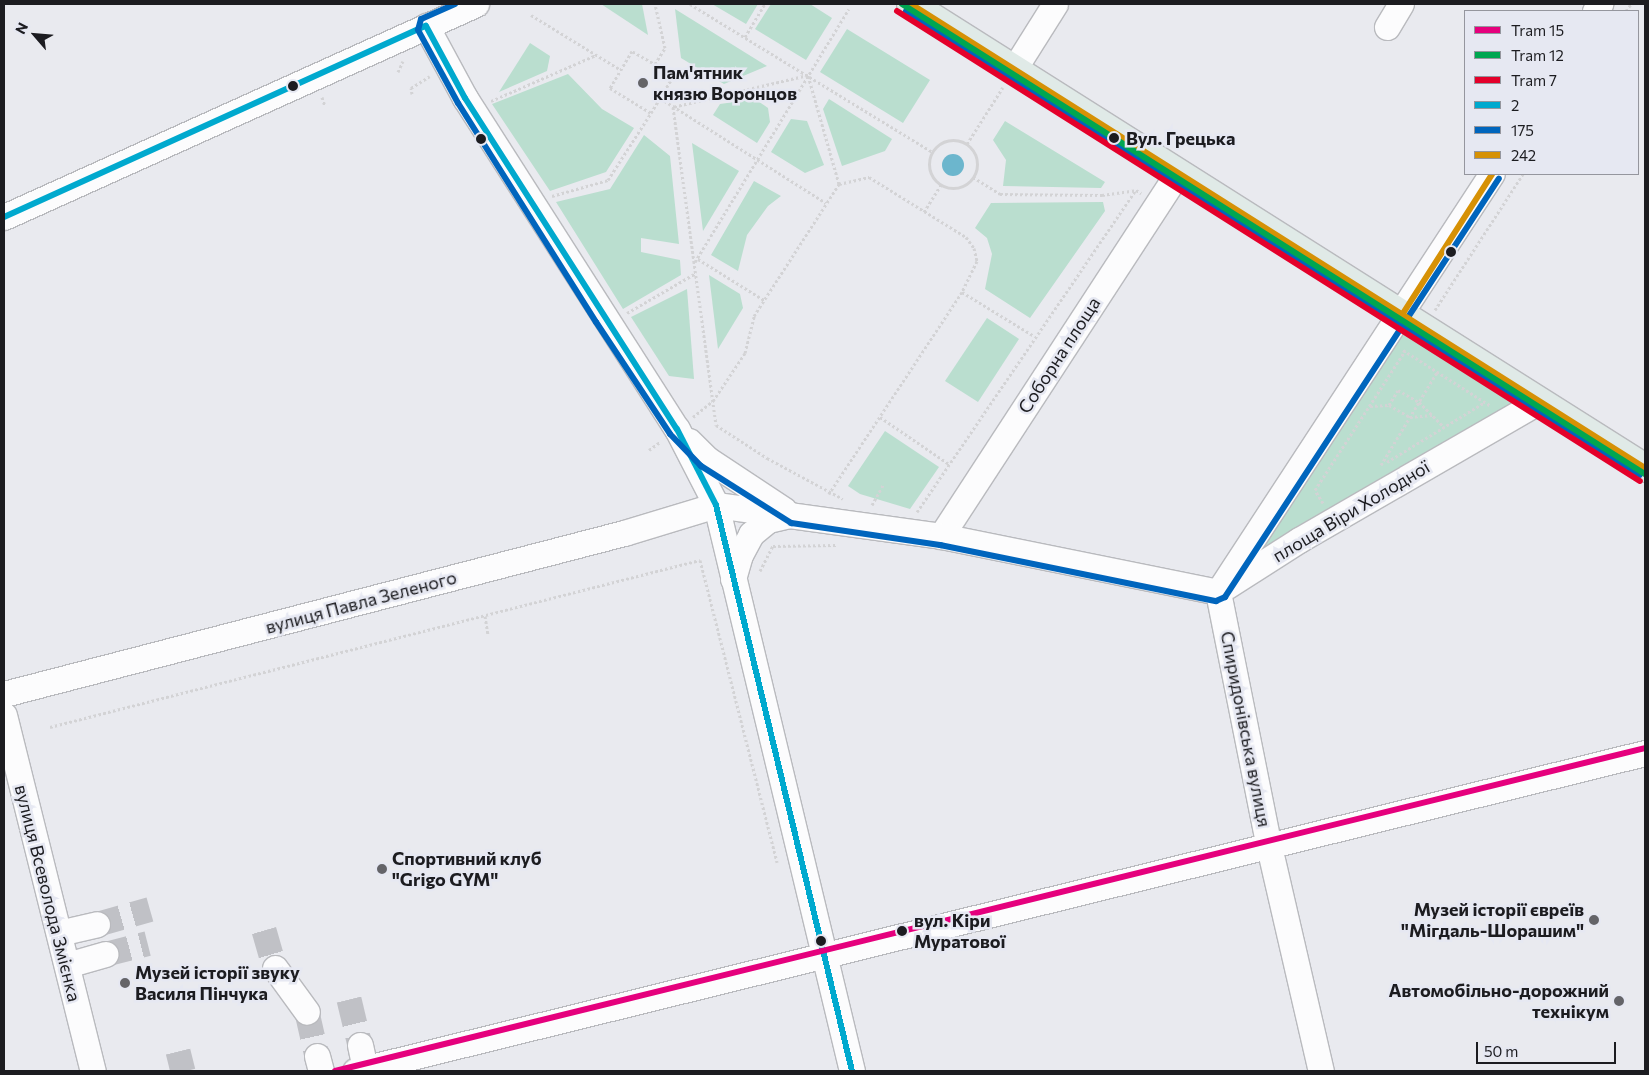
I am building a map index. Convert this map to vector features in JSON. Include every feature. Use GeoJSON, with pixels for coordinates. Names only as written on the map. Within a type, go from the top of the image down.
{"type":"FeatureCollection","features":[{"type":"Feature","properties":{"kind":"main road"},"geometry":{"type":"LineString","coordinates":[[911,4],[1645,468]]}},
{"type":"Feature","properties":{"kind":"street"},"geometry":{"type":"LineString","coordinates":[[4,217],[476,4]]}},
{"type":"Feature","properties":{"kind":"street"},"geometry":{"type":"LineString","coordinates":[[1014,69],[1055,4]]}},
{"type":"Feature","properties":{"kind":"street"},"geometry":{"type":"LineString","coordinates":[[1387,27],[1402,4]]}},
{"type":"Feature","properties":{"kind":"street"},"geometry":{"type":"LineString","coordinates":[[426,26],[472,109],[676,430],[716,505],[745,577]]}},
{"type":"Feature","properties":{"kind":"street","name":"Соборна площа"},"geometry":{"type":"LineString","coordinates":[[940,536],[1178,173]]}},
{"type":"Feature","properties":{"kind":"street","name":"площа Віри Холодної"},"geometry":{"type":"LineString","coordinates":[[1218,592],[1395,345],[1402,314],[1491,175]]}},
{"type":"Feature","properties":{"kind":"street","name":"площа Віри Холодної"},"geometry":{"type":"LineString","coordinates":[[1218,592],[1299,540],[1540,401]]}},
{"type":"Feature","properties":{"kind":"street"},"geometry":{"type":"LineString","coordinates":[[676,430],[708,459],[793,515]]}},
{"type":"Feature","properties":{"kind":"street"},"geometry":{"type":"LineString","coordinates":[[716,505],[940,536],[1218,592]]}},
{"type":"Feature","properties":{"kind":"street","name":"вулиця Павла Зеленого"},"geometry":{"type":"LineString","coordinates":[[4,694],[641,529],[716,505]]}},
{"type":"Feature","properties":{"kind":"street"},"geometry":{"type":"LineString","coordinates":[[793,515],[768,520],[752,534],[740,555],[824,955],[852,1071]]}},
{"type":"Feature","properties":{"kind":"street","name":"Спиридонівська вулиця"},"geometry":{"type":"LineString","coordinates":[[1218,592],[1269,846],[1321,1071]]}},
{"type":"Feature","properties":{"kind":"street","name":"вулиця Всеволода Змієнка"},"geometry":{"type":"LineString","coordinates":[[4,715],[93,1071]]}},
{"type":"Feature","properties":{"kind":"street"},"geometry":{"type":"LineString","coordinates":[[360,1062],[824,955],[1645,753]]}},
{"type":"Feature","properties":{"kind":"street"},"geometry":{"type":"LineString","coordinates":[[59,933],[97,924]]}},
{"type":"Feature","properties":{"kind":"street"},"geometry":{"type":"LineString","coordinates":[[67,965],[105,954]]}},
{"type":"Feature","properties":{"kind":"street"},"geometry":{"type":"LineString","coordinates":[[275,968],[307,1012]]}},
{"type":"Feature","properties":{"kind":"path"},"geometry":{"type":"LineString","coordinates":[[655,4],[664,48],[655,64]]}},
{"type":"Feature","properties":{"kind":"path"},"geometry":{"type":"LineString","coordinates":[[692,4],[932,152]]}},
{"type":"Feature","properties":{"kind":"path"},"geometry":{"type":"LineString","coordinates":[[745,37],[765,4]]}},
{"type":"Feature","properties":{"kind":"path"},"geometry":{"type":"LineString","coordinates":[[694,263],[849,9]]}},
{"type":"Feature","properties":{"kind":"path"},"geometry":{"type":"LineString","coordinates":[[530,14],[621,70]]}},
{"type":"Feature","properties":{"kind":"path"},"geometry":{"type":"LineString","coordinates":[[531,202],[608,180],[651,113],[674,75],[632,51],[610,88],[651,113]]}},
{"type":"Feature","properties":{"kind":"path"},"geometry":{"type":"LineString","coordinates":[[472,109],[596,55]]}},
{"type":"Feature","properties":{"kind":"path"},"geometry":{"type":"LineString","coordinates":[[967,144],[1014,69]]}},
{"type":"Feature","properties":{"kind":"path"},"geometry":{"type":"LineString","coordinates":[[412,94],[410,88],[431,75]]}},
{"type":"Feature","properties":{"kind":"path"},"geometry":{"type":"LineString","coordinates":[[674,107],[808,75]]}},
{"type":"Feature","properties":{"kind":"path"},"geometry":{"type":"LineString","coordinates":[[808,75],[839,184]]}},
{"type":"Feature","properties":{"kind":"path"},"geometry":{"type":"LineString","coordinates":[[660,98],[826,203]]}},
{"type":"Feature","properties":{"kind":"path"},"geometry":{"type":"LineString","coordinates":[[674,107],[716,424],[829,494],[847,501]]}},
{"type":"Feature","properties":{"kind":"path"},"geometry":{"type":"LineString","coordinates":[[960,141],[967,144],[977,159],[973,177],[962,186],[941,185],[931,174],[932,152],[944,142],[960,141]]}},
{"type":"Feature","properties":{"kind":"path"},"geometry":{"type":"LineString","coordinates":[[1434,312],[1521,175]]}},
{"type":"Feature","properties":{"kind":"path"},"geometry":{"type":"LineString","coordinates":[[713,401],[745,353],[754,316],[839,184],[869,177],[966,237],[974,248],[977,261],[962,292],[829,494]]}},
{"type":"Feature","properties":{"kind":"path"},"geometry":{"type":"LineString","coordinates":[[914,516],[1034,336],[1136,190],[1102,194],[1000,194],[973,177]]}},
{"type":"Feature","properties":{"kind":"path"},"geometry":{"type":"LineString","coordinates":[[924,212],[941,185]]}},
{"type":"Feature","properties":{"kind":"path"},"geometry":{"type":"LineString","coordinates":[[698,259],[764,300]]}},
{"type":"Feature","properties":{"kind":"path"},"geometry":{"type":"LineString","coordinates":[[608,325],[696,274]]}},
{"type":"Feature","properties":{"kind":"path"},"geometry":{"type":"LineString","coordinates":[[962,292],[1034,336]]}},
{"type":"Feature","properties":{"kind":"path"},"geometry":{"type":"LineString","coordinates":[[1315,490],[1369,406],[1395,345],[1510,418]]}},
{"type":"Feature","properties":{"kind":"path"},"geometry":{"type":"LineString","coordinates":[[1382,465],[1437,372]]}},
{"type":"Feature","properties":{"kind":"path"},"geometry":{"type":"LineString","coordinates":[[1389,405],[1398,390],[1419,402],[1444,427]]}},
{"type":"Feature","properties":{"kind":"path"},"geometry":{"type":"LineString","coordinates":[[1373,470],[1485,402]]}},
{"type":"Feature","properties":{"kind":"path"},"geometry":{"type":"LineString","coordinates":[[1369,406],[1389,405],[1410,417],[1432,415]]}},
{"type":"Feature","properties":{"kind":"path"},"geometry":{"type":"LineString","coordinates":[[880,417],[949,464]]}},
{"type":"Feature","properties":{"kind":"path"},"geometry":{"type":"LineString","coordinates":[[870,507],[883,485]]}},
{"type":"Feature","properties":{"kind":"path"},"geometry":{"type":"LineString","coordinates":[[1322,502],[1331,497]]}},
{"type":"Feature","properties":{"kind":"path"},"geometry":{"type":"LineString","coordinates":[[862,505],[879,509]]}},
{"type":"Feature","properties":{"kind":"path"},"geometry":{"type":"LineString","coordinates":[[745,577],[773,546],[837,545]]}},
{"type":"Feature","properties":{"kind":"path"},"geometry":{"type":"LineString","coordinates":[[50,727],[700,560],[778,866]]}},
{"type":"Feature","properties":{"kind":"path"},"geometry":{"type":"LineString","coordinates":[[485,616],[488,634]]}},
{"type":"Feature","properties":{"kind":"green space"},"geometry":{"type":"Polygon","coordinates":[[[601,4],[642,4],[648,35],[601,4]]]}},
{"type":"Feature","properties":{"kind":"green space"},"geometry":{"type":"Polygon","coordinates":[[[712,4],[758,4],[746,24],[712,4]]]}},
{"type":"Feature","properties":{"kind":"green space"},"geometry":{"type":"Polygon","coordinates":[[[771,4],[810,4],[832,18],[806,60],[755,29],[771,4]]]}},
{"type":"Feature","properties":{"kind":"green space"},"geometry":{"type":"Polygon","coordinates":[[[675,9],[767,66],[724,84],[681,58],[675,9]]]}},
{"type":"Feature","properties":{"kind":"green space"},"geometry":{"type":"Polygon","coordinates":[[[847,29],[930,80],[903,123],[820,72],[847,29]]]}},
{"type":"Feature","properties":{"kind":"green space"},"geometry":{"type":"Polygon","coordinates":[[[530,43],[550,56],[547,71],[499,92],[530,43]]]}},
{"type":"Feature","properties":{"kind":"green space"},"geometry":{"type":"Polygon","coordinates":[[[568,74],[602,109],[634,128],[606,172],[550,191],[492,104],[568,74]]]}},
{"type":"Feature","properties":{"kind":"green space"},"geometry":{"type":"Polygon","coordinates":[[[755,99],[768,108],[770,122],[757,143],[713,115],[720,104],[755,99]]]}},
{"type":"Feature","properties":{"kind":"green space"},"geometry":{"type":"Polygon","coordinates":[[[829,99],[892,139],[885,151],[842,166],[823,109],[829,99]]]}},
{"type":"Feature","properties":{"kind":"green space"},"geometry":{"type":"Polygon","coordinates":[[[791,119],[807,121],[824,165],[805,173],[771,152],[791,119]]]}},
{"type":"Feature","properties":{"kind":"green space"},"geometry":{"type":"Polygon","coordinates":[[[1005,121],[1105,182],[1101,188],[1003,186],[1006,160],[993,140],[1005,121]]]}},
{"type":"Feature","properties":{"kind":"green space"},"geometry":{"type":"Polygon","coordinates":[[[644,135],[670,156],[679,244],[641,238],[641,252],[680,260],[681,275],[623,309],[556,202],[610,189],[644,135]]]}},
{"type":"Feature","properties":{"kind":"green space"},"geometry":{"type":"Polygon","coordinates":[[[692,143],[739,171],[703,231],[692,143]]]}},
{"type":"Feature","properties":{"kind":"green space"},"geometry":{"type":"Polygon","coordinates":[[[754,181],[781,196],[768,206],[747,235],[738,271],[711,255],[754,181]]]}},
{"type":"Feature","properties":{"kind":"green space"},"geometry":{"type":"Polygon","coordinates":[[[1103,202],[1105,211],[1030,318],[985,289],[992,254],[987,238],[975,228],[991,203],[1103,202]]]}},
{"type":"Feature","properties":{"kind":"green space"},"geometry":{"type":"Polygon","coordinates":[[[709,275],[740,294],[743,308],[718,349],[709,275]]]}},
{"type":"Feature","properties":{"kind":"green space"},"geometry":{"type":"Polygon","coordinates":[[[687,289],[694,379],[669,376],[631,317],[687,289]]]}},
{"type":"Feature","properties":{"kind":"green space"},"geometry":{"type":"Polygon","coordinates":[[[1402,315],[1540,401],[1218,592],[1402,315]]]}},
{"type":"Feature","properties":{"kind":"green space"},"geometry":{"type":"Polygon","coordinates":[[[987,318],[1019,339],[978,402],[945,381],[987,318]]]}},
{"type":"Feature","properties":{"kind":"green space"},"geometry":{"type":"Polygon","coordinates":[[[885,431],[939,467],[910,509],[860,494],[848,486],[885,431]]]}},
{"type":"Feature","properties":{"kind":"water"},"geometry":{"type":"Polygon","coordinates":[[[953,154],[963,161],[964,165],[957,175],[953,176],[943,169],[942,165],[949,155],[953,154]]]}},
{"type":"Feature","properties":{"kind":"tunnel"},"geometry":{"type":"LineString","coordinates":[[97,924],[150,909]]}},
{"type":"Feature","properties":{"kind":"tunnel"},"geometry":{"type":"LineString","coordinates":[[264,930],[275,968]]}},
{"type":"Feature","properties":{"kind":"tunnel"},"geometry":{"type":"LineString","coordinates":[[105,954],[148,943]]}},
{"type":"Feature","properties":{"kind":"tunnel"},"geometry":{"type":"LineString","coordinates":[[349,999],[360,1045]]}},
{"type":"Feature","properties":{"kind":"tunnel"},"geometry":{"type":"LineString","coordinates":[[307,1012],[317,1056]]}},
{"type":"Feature","properties":{"kind":"tunnel"},"geometry":{"type":"LineString","coordinates":[[178,1051],[183,1071]]}},
{"type":"Feature","properties":{"kind":"tram line","name":"12"},"geometry":{"type":"LineString","coordinates":[[902,4],[1645,474]]}},
{"type":"Feature","properties":{"kind":"tram line","name":"7"},"geometry":{"type":"LineString","coordinates":[[897,11],[1640,481]]}},
{"type":"Feature","properties":{"kind":"tram line","name":"15"},"geometry":{"type":"LineString","coordinates":[[335,1071],[1645,748]]}},
{"type":"Feature","properties":{"kind":"transit line","name":"175"},"geometry":{"type":"LineString","coordinates":[[455,4],[421,19],[418,30],[458,103],[596,322],[670,434],[701,466],[791,523],[940,545],[1216,601],[1225,597],[1499,179]]}},
{"type":"Feature","properties":{"kind":"transit line","name":"242"},"geometry":{"type":"LineString","coordinates":[[911,4],[1645,468]]}},
{"type":"Feature","properties":{"kind":"transit line","name":"175"},"geometry":{"type":"LineString","coordinates":[[906,11],[1640,475]]}},
{"type":"Feature","properties":{"kind":"transit line","name":"2"},"geometry":{"type":"LineString","coordinates":[[426,26],[465,98],[677,429],[716,505],[852,1071]]}},
{"type":"Feature","properties":{"kind":"transit line","name":"2"},"geometry":{"type":"LineString","coordinates":[[4,217],[426,26]]}},
{"type":"Feature","properties":{"kind":"transit line","name":"242"},"geometry":{"type":"LineString","coordinates":[[1402,315],[1491,175]]}},
{"type":"Feature","properties":{"kind":"place","name":"Пам'ятник князю Воронцов"},"geometry":{"type":"Point","coordinates":[643,83]}},
{"type":"Feature","properties":{"kind":"place","name":"Вул. Грецька"},"geometry":{"type":"Point","coordinates":[1114,138]}},
{"type":"Feature","properties":{"kind":"place","name":"Спортивний клуб \"Grigo GYM\""},"geometry":{"type":"Point","coordinates":[382,869]}},
{"type":"Feature","properties":{"kind":"place","name":"Музей історії євреїв \"Мігдаль-Шорашим\""},"geometry":{"type":"Point","coordinates":[1594,920]}},
{"type":"Feature","properties":{"kind":"place","name":"вул. Кіри Муратової"},"geometry":{"type":"Point","coordinates":[902,931]}},
{"type":"Feature","properties":{"kind":"place","name":"Музей історії звуку Василя Пінчука"},"geometry":{"type":"Point","coordinates":[125,983]}},
{"type":"Feature","properties":{"kind":"place","name":"Автомобільно-дорожний технікум"},"geometry":{"type":"Point","coordinates":[1619,1001]}}]}
